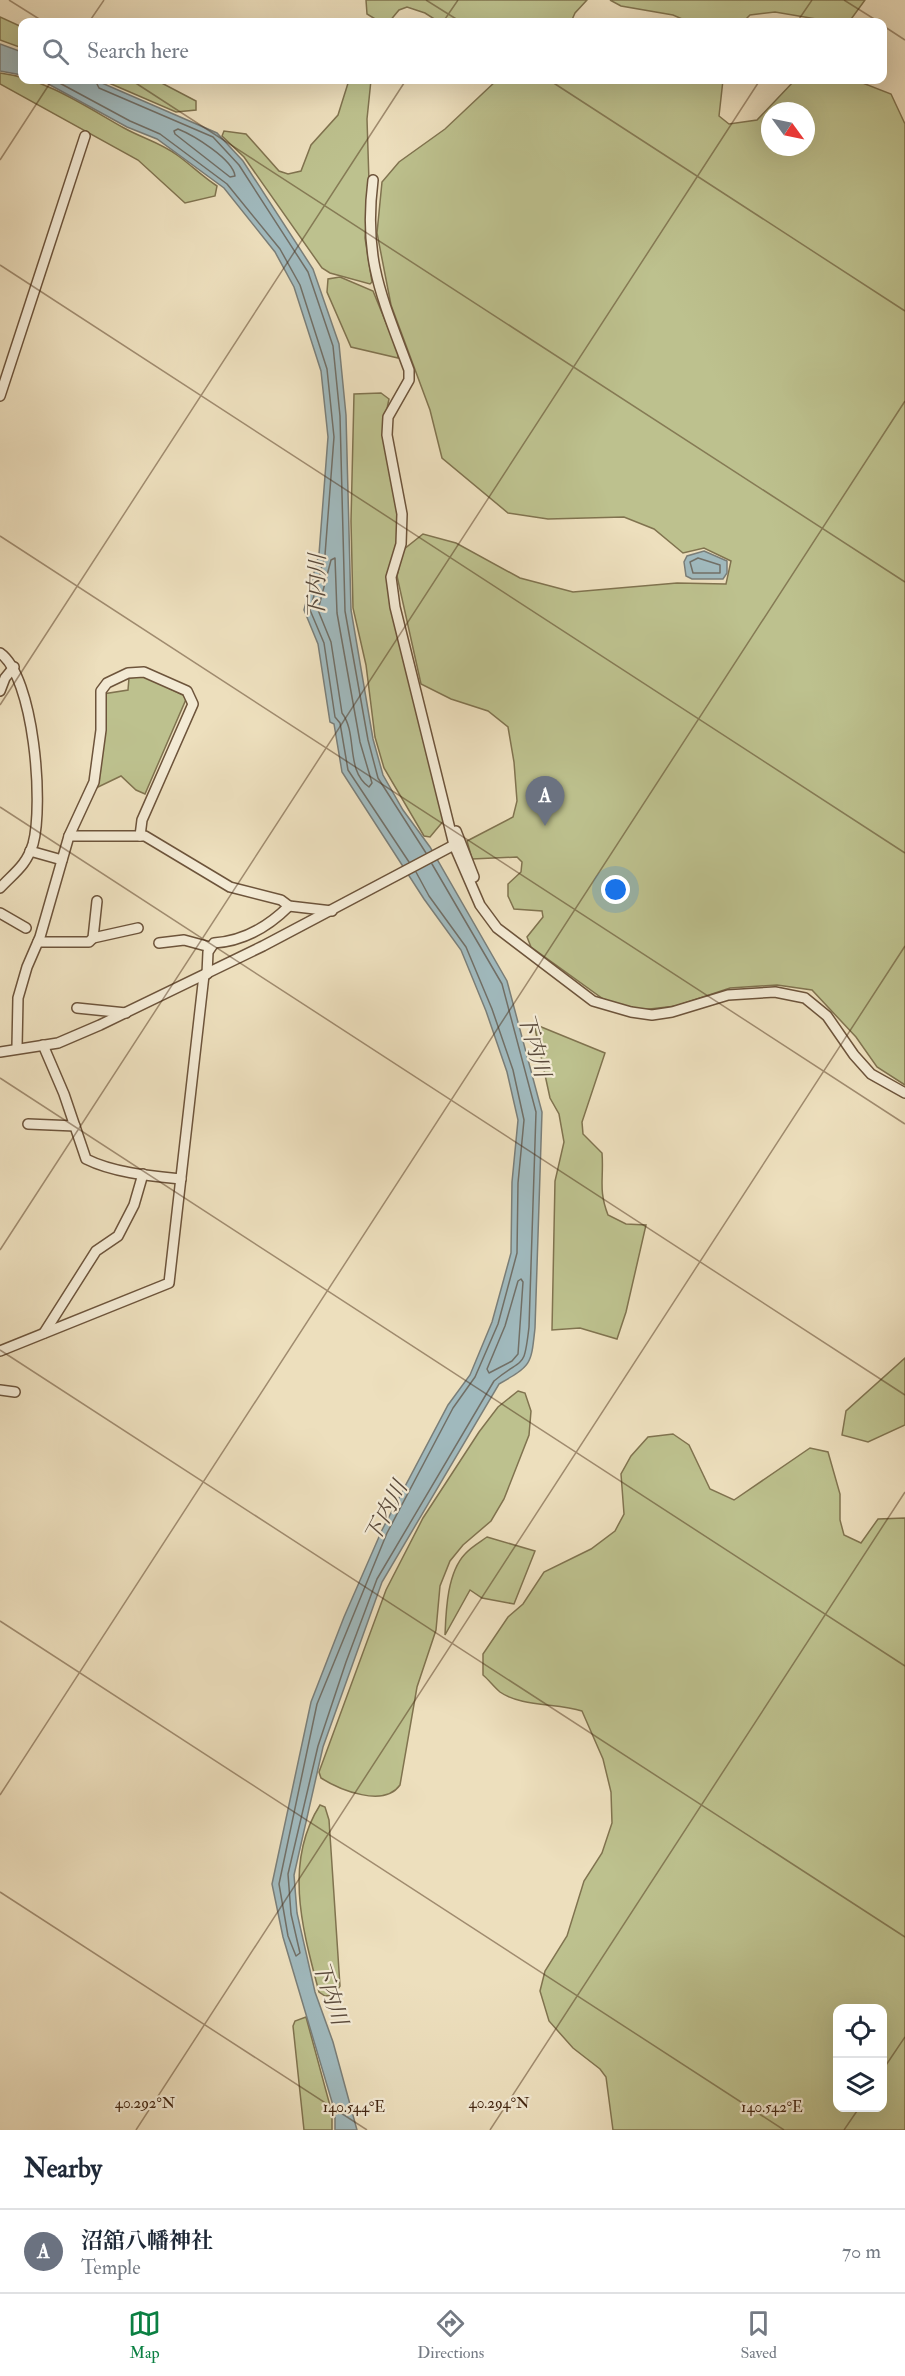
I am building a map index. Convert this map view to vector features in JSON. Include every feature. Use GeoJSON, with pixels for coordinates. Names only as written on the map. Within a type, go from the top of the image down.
{"type":"FeatureCollection","features":[{"type":"Feature","properties":{"kind":"street"},"geometry":{"type":"LineString","coordinates":[[0,396],[85,136]]}},
{"type":"Feature","properties":{"kind":"street"},"geometry":{"type":"LineString","coordinates":[[372,180],[369,213],[370,245],[376,283],[409,370],[409,380],[393,403],[387,426],[402,514],[401,544],[391,577],[395,607],[450,847],[480,905],[497,928],[593,1001],[631,1012],[652,1015],[672,1012],[728,995],[775,992],[805,998],[827,1016],[854,1055],[871,1074],[905,1093]]}},
{"type":"Feature","properties":{"kind":"street"},"geometry":{"type":"LineString","coordinates":[[0,653],[14,667],[29,717],[38,780],[36,823],[30,851],[21,869],[0,888]]}},
{"type":"Feature","properties":{"kind":"street"},"geometry":{"type":"LineString","coordinates":[[0,691],[5,678],[14,667]]}},
{"type":"Feature","properties":{"kind":"street"},"geometry":{"type":"LineString","coordinates":[[16,1047],[18,998],[38,942],[69,836],[94,782],[101,730],[100,691],[107,683],[128,673],[144,672],[187,691],[193,704],[142,820],[140,836]]}},
{"type":"Feature","properties":{"kind":"street"},"geometry":{"type":"LineString","coordinates":[[456,830],[473,874],[480,905]]}},
{"type":"Feature","properties":{"kind":"street"},"geometry":{"type":"LineString","coordinates":[[69,836],[140,836],[164,845],[230,887],[281,900],[289,906],[332,911]]}},
{"type":"Feature","properties":{"kind":"street"},"geometry":{"type":"LineString","coordinates":[[0,1052],[16,1047],[58,1043],[332,911],[450,847]]}},
{"type":"Feature","properties":{"kind":"street"},"geometry":{"type":"LineString","coordinates":[[30,851],[62,860]]}},
{"type":"Feature","properties":{"kind":"street"},"geometry":{"type":"LineString","coordinates":[[93,938],[97,901]]}},
{"type":"Feature","properties":{"kind":"street"},"geometry":{"type":"LineString","coordinates":[[0,1352],[169,1283],[210,947],[214,943],[230,942],[252,934],[289,906]]}},
{"type":"Feature","properties":{"kind":"street"},"geometry":{"type":"LineString","coordinates":[[0,913],[26,928]]}},
{"type":"Feature","properties":{"kind":"street"},"geometry":{"type":"LineString","coordinates":[[38,942],[83,943],[93,938],[138,928]]}},
{"type":"Feature","properties":{"kind":"street"},"geometry":{"type":"LineString","coordinates":[[159,943],[184,940],[210,947]]}},
{"type":"Feature","properties":{"kind":"street"},"geometry":{"type":"LineString","coordinates":[[77,1008],[126,1012]]}},
{"type":"Feature","properties":{"kind":"street"},"geometry":{"type":"LineString","coordinates":[[43,1045],[86,1160],[143,1174],[181,1179]]}},
{"type":"Feature","properties":{"kind":"street"},"geometry":{"type":"LineString","coordinates":[[28,1124],[75,1126]]}},
{"type":"Feature","properties":{"kind":"street"},"geometry":{"type":"LineString","coordinates":[[44,1333],[96,1251],[118,1236],[134,1205],[143,1174]]}},
{"type":"Feature","properties":{"kind":"street"},"geometry":{"type":"LineString","coordinates":[[0,1390],[15,1392]]}},
{"type":"Feature","properties":{"kind":"green space"},"geometry":{"type":"Polygon","coordinates":[[[366,0],[587,0],[573,18],[433,18],[407,7],[399,10],[392,18],[374,18],[367,14],[366,0]]]}},
{"type":"Feature","properties":{"kind":"green space"},"geometry":{"type":"Polygon","coordinates":[[[610,0],[865,0],[852,18],[810,18],[775,12],[750,15],[747,18],[680,18],[621,6],[610,0]]]}},
{"type":"Feature","properties":{"kind":"green space"},"geometry":{"type":"Polygon","coordinates":[[[0,17],[18,25],[18,47],[0,40],[0,17]]]}},
{"type":"Feature","properties":{"kind":"green space"},"geometry":{"type":"Polygon","coordinates":[[[0,73],[17,76],[18,84],[41,84],[79,102],[177,155],[217,186],[215,196],[185,203],[138,160],[0,84],[0,73]]]}},
{"type":"Feature","properties":{"kind":"green space"},"geometry":{"type":"Polygon","coordinates":[[[111,84],[164,84],[196,101],[196,110],[176,112],[111,84]]]}},
{"type":"Feature","properties":{"kind":"green space"},"geometry":{"type":"Polygon","coordinates":[[[348,84],[371,84],[367,119],[369,182],[365,238],[372,282],[370,284],[330,273],[322,268],[244,157],[222,136],[224,131],[246,134],[279,171],[288,174],[301,171],[311,145],[338,115],[348,84]]]}},
{"type":"Feature","properties":{"kind":"green space"},"geometry":{"type":"Polygon","coordinates":[[[493,84],[723,84],[719,116],[729,124],[757,120],[761,116],[761,156],[815,156],[815,102],[774,102],[791,84],[865,84],[891,94],[905,124],[905,1085],[877,1067],[856,1037],[812,990],[777,985],[730,988],[676,1006],[641,1010],[606,1001],[531,947],[527,937],[543,917],[542,911],[514,909],[508,896],[508,884],[521,872],[522,862],[517,857],[472,859],[467,841],[513,817],[517,801],[508,727],[488,711],[451,699],[421,684],[397,576],[403,550],[423,534],[456,543],[520,578],[573,592],[677,583],[726,584],[731,561],[704,548],[683,553],[654,529],[624,517],[548,519],[508,513],[442,458],[430,410],[391,305],[377,233],[382,182],[399,162],[445,129],[493,84]]]}},
{"type":"Feature","properties":{"kind":"green space"},"geometry":{"type":"Polygon","coordinates":[[[340,277],[373,291],[398,352],[398,358],[351,347],[327,292],[328,279],[340,277]]]}},
{"type":"Feature","properties":{"kind":"green space"},"geometry":{"type":"Polygon","coordinates":[[[381,393],[389,399],[386,416],[387,444],[399,513],[394,553],[387,577],[445,819],[430,837],[424,836],[384,768],[375,737],[366,665],[353,608],[351,521],[354,394],[381,393]]]}},
{"type":"Feature","properties":{"kind":"green space"},"geometry":{"type":"Polygon","coordinates":[[[145,676],[187,697],[145,794],[136,790],[121,776],[94,789],[103,694],[128,690],[129,678],[145,676]]]}},
{"type":"Feature","properties":{"kind":"green space"},"geometry":{"type":"Polygon","coordinates":[[[534,1024],[605,1053],[582,1122],[583,1134],[602,1153],[602,1191],[608,1215],[626,1224],[646,1225],[626,1312],[617,1339],[580,1328],[552,1330],[555,1181],[564,1142],[559,1114],[550,1098],[534,1024]]]}},
{"type":"Feature","properties":{"kind":"green space"},"geometry":{"type":"Polygon","coordinates":[[[905,1358],[905,1425],[868,1442],[842,1435],[846,1411],[905,1358]]]}},
{"type":"Feature","properties":{"kind":"green space"},"geometry":{"type":"Polygon","coordinates":[[[518,1391],[525,1393],[531,1411],[529,1435],[504,1499],[491,1521],[463,1545],[450,1561],[440,1586],[436,1630],[417,1687],[400,1785],[393,1792],[384,1795],[373,1796],[350,1792],[321,1778],[319,1772],[386,1590],[423,1518],[479,1432],[498,1407],[518,1391]]]}},
{"type":"Feature","properties":{"kind":"green space"},"geometry":{"type":"Polygon","coordinates":[[[673,1434],[689,1445],[710,1489],[734,1500],[810,1448],[828,1452],[840,1494],[840,1520],[844,1535],[861,1543],[878,1519],[905,1518],[905,2130],[613,2130],[606,2077],[600,2069],[573,2048],[549,2021],[540,1991],[545,1971],[567,1936],[584,1881],[602,1853],[612,1823],[611,1792],[603,1759],[582,1711],[518,1700],[500,1692],[483,1675],[483,1654],[508,1617],[523,1604],[544,1572],[591,1549],[615,1531],[624,1514],[621,1474],[631,1456],[648,1437],[673,1434]]]}},
{"type":"Feature","properties":{"kind":"green space"},"geometry":{"type":"Polygon","coordinates":[[[487,1537],[535,1551],[514,1604],[482,1598],[470,1590],[445,1635],[449,1593],[454,1571],[467,1551],[487,1537]]]}},
{"type":"Feature","properties":{"kind":"green space"},"geometry":{"type":"Polygon","coordinates":[[[320,1805],[325,1807],[329,1820],[340,1986],[334,1995],[325,1996],[319,1992],[307,1945],[299,1874],[302,1850],[309,1827],[320,1805]]]}},
{"type":"Feature","properties":{"kind":"green space"},"geometry":{"type":"Polygon","coordinates":[[[306,2017],[332,2113],[332,2130],[304,2130],[293,2026],[295,2021],[306,2017]]]}},
{"type":"Feature","properties":{"kind":"water"},"geometry":{"type":"Polygon","coordinates":[[[0,44],[18,51],[18,74],[0,71],[0,44]]]}},
{"type":"Feature","properties":{"kind":"water","name":"下内川"},"geometry":{"type":"Polygon","coordinates":[[[48,84],[104,84],[217,133],[243,161],[313,269],[339,344],[346,415],[351,610],[373,739],[383,775],[403,810],[430,847],[507,981],[542,1112],[535,1328],[531,1357],[524,1368],[499,1384],[382,1582],[323,1747],[294,1875],[297,1913],[315,1992],[333,2042],[357,2130],[335,2130],[335,2112],[283,1937],[272,1884],[311,1702],[344,1617],[382,1530],[448,1405],[470,1375],[492,1322],[511,1253],[512,1182],[518,1120],[507,1072],[486,1011],[461,950],[424,899],[342,772],[334,724],[330,722],[318,644],[304,610],[319,554],[328,437],[321,371],[294,287],[275,252],[224,188],[157,139],[127,127],[48,84]]]}},
{"type":"Feature","properties":{"kind":"water"},"geometry":{"type":"Polygon","coordinates":[[[704,551],[727,561],[727,573],[723,579],[692,579],[686,576],[684,562],[687,556],[704,551]]]}},
{"type":"Feature","properties":{"kind":"place","name":"沼舘八幡神社"},"geometry":{"type":"Point","coordinates":[545,826]}}]}
